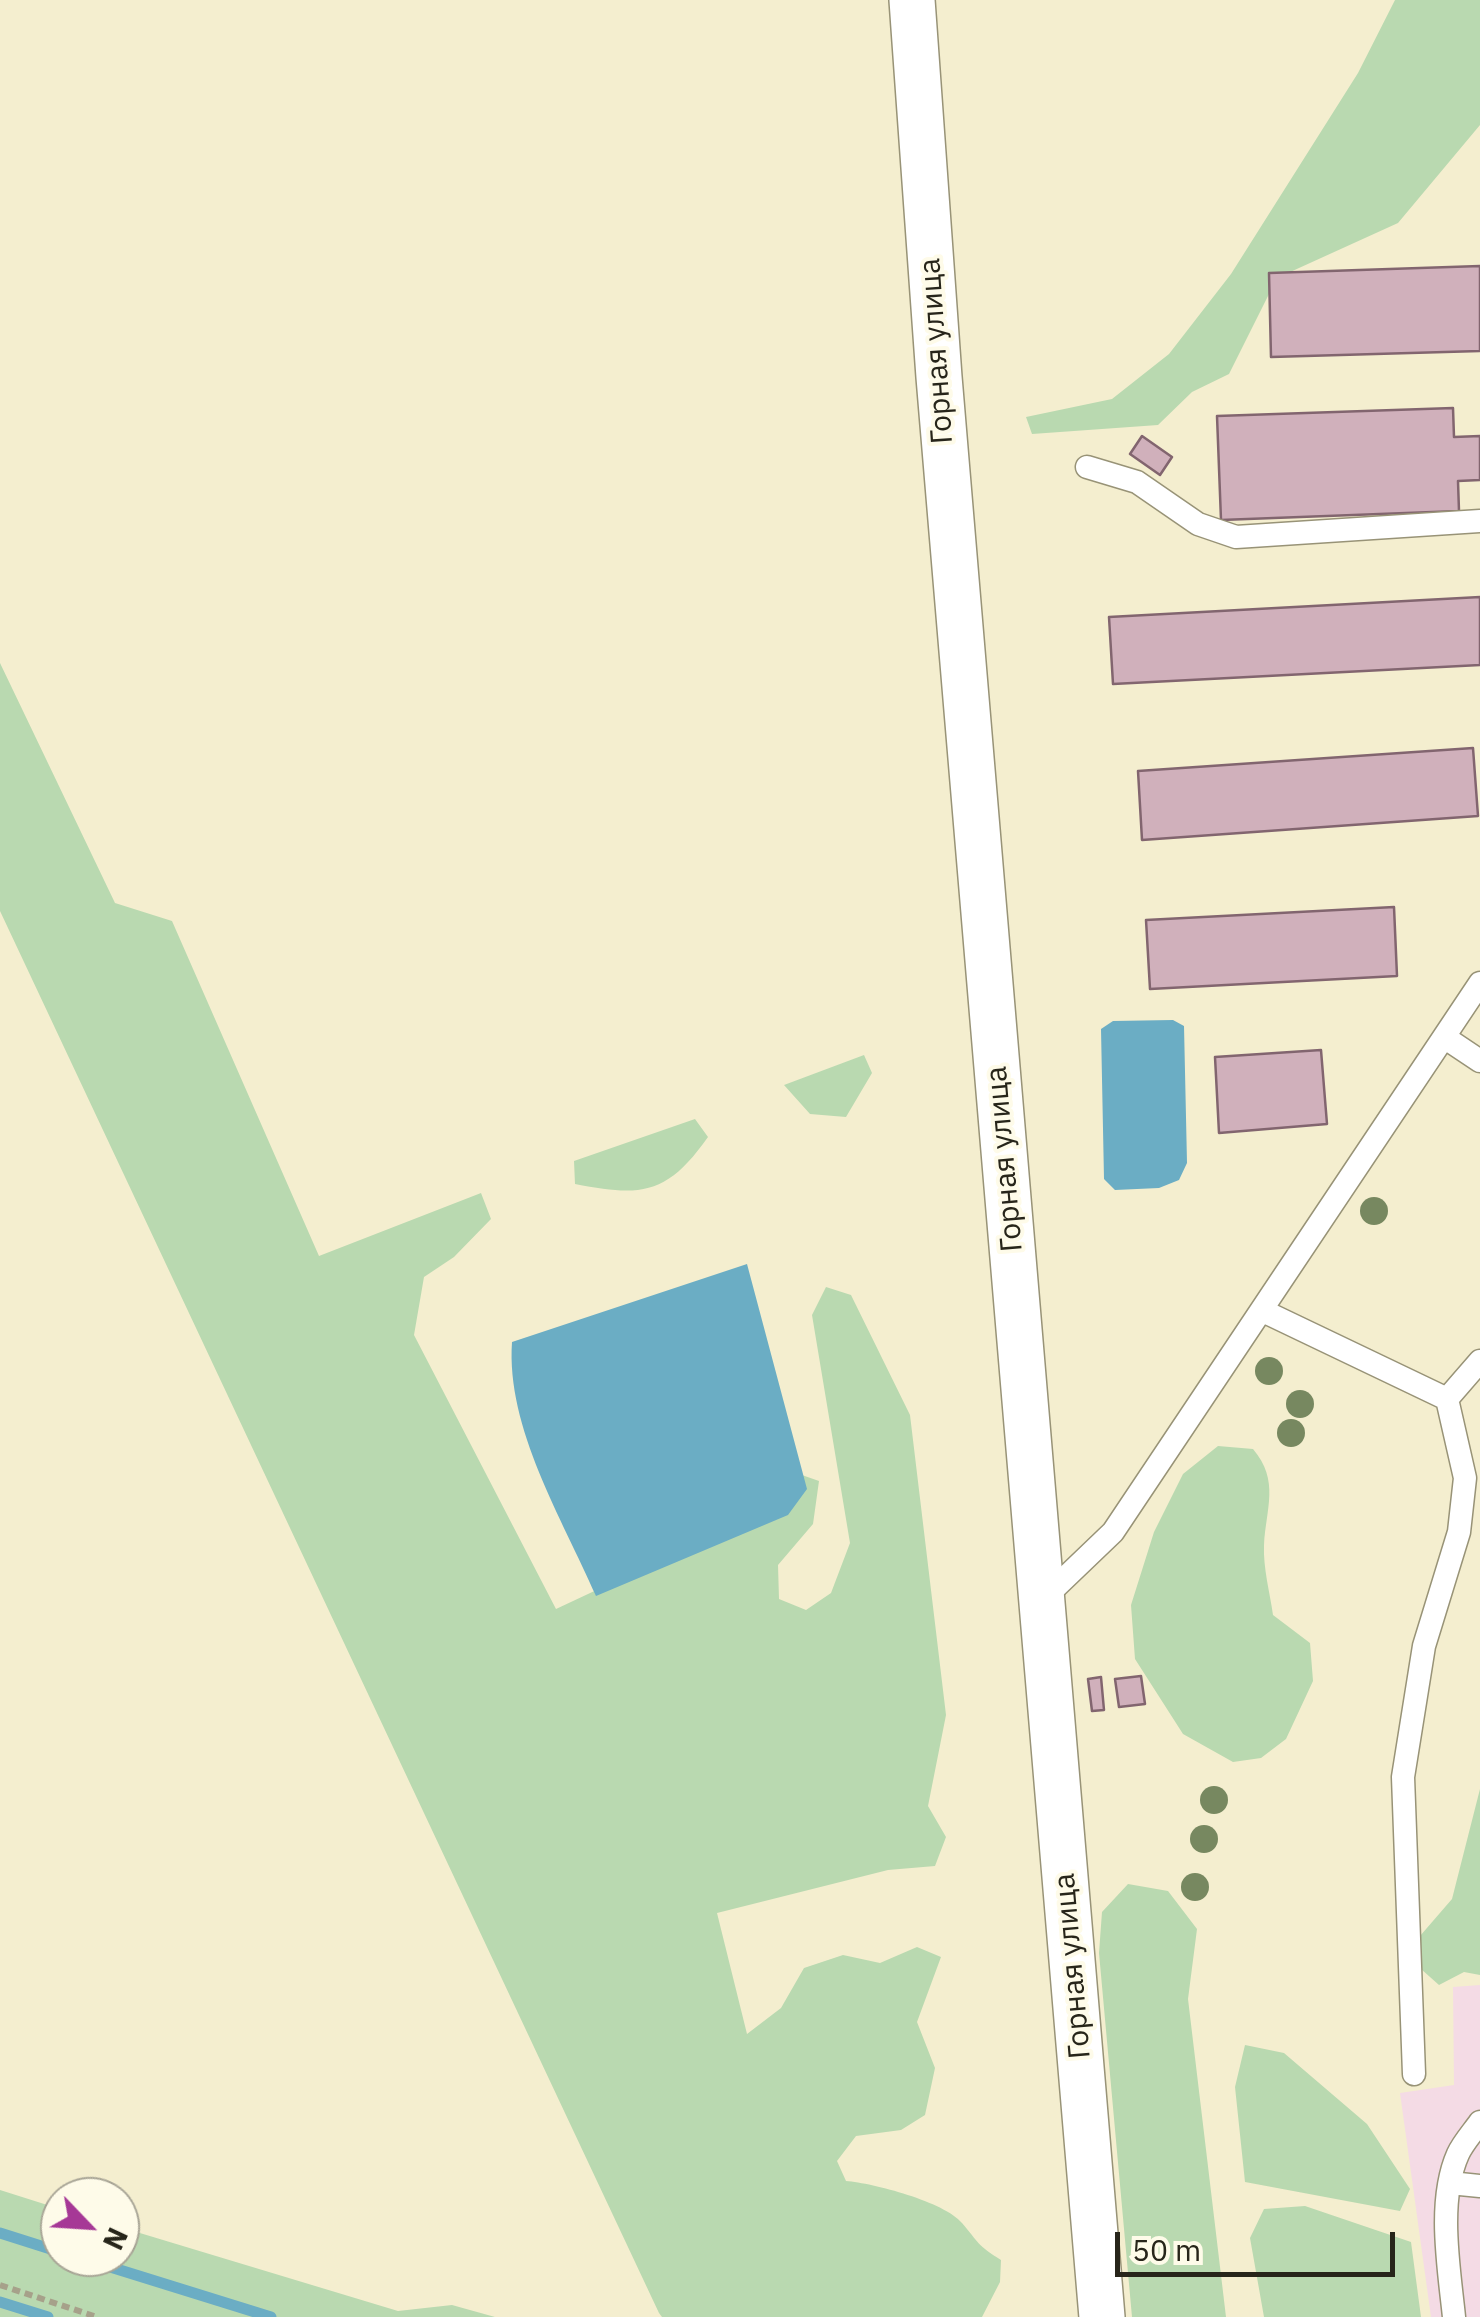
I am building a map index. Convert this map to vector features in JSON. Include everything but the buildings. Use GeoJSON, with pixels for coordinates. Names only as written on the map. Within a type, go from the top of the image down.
{"type":"FeatureCollection","features":[{"type":"Feature","properties":{"kind":"street","name":"Горная улица"},"geometry":{"type":"LineString","coordinates":[[912,0],[1102,2317]]}},
{"type":"Feature","properties":{"kind":"lane"},"geometry":{"type":"LineString","coordinates":[[1086,466],[1137,482],[1198,524],[1236,537],[1480,521]]}},
{"type":"Feature","properties":{"kind":"lane"},"geometry":{"type":"LineString","coordinates":[[1042,1600],[1113,1532],[1480,983]]}},
{"type":"Feature","properties":{"kind":"lane"},"geometry":{"type":"LineString","coordinates":[[1444,1037],[1480,1061]]}},
{"type":"Feature","properties":{"kind":"lane"},"geometry":{"type":"LineString","coordinates":[[1262,1311],[1447,1399]]}},
{"type":"Feature","properties":{"kind":"lane"},"geometry":{"type":"LineString","coordinates":[[1447,1399],[1480,1362]]}},
{"type":"Feature","properties":{"kind":"lane"},"geometry":{"type":"LineString","coordinates":[[1414,2074],[1403,1776],[1424,1646],[1459,1532],[1465,1478],[1447,1399]]}},
{"type":"Feature","properties":{"kind":"lane"},"geometry":{"type":"LineString","coordinates":[[1454,2317],[1448,2257],[1450,2183],[1458,2153],[1480,2122]]}},
{"type":"Feature","properties":{"kind":"lane"},"geometry":{"type":"LineString","coordinates":[[1450,2183],[1480,2186]]}},
{"type":"Feature","properties":{"kind":"path"},"geometry":{"type":"LineString","coordinates":[[0,2285],[97,2317]]}},
{"type":"Feature","properties":{"kind":"shaded area"},"geometry":{"type":"Polygon","coordinates":[[[1480,1985],[1480,2317],[1431,2317],[1400,2093],[1454,2085],[1453,1987],[1480,1985]]]}},
{"type":"Feature","properties":{"kind":"green space"},"geometry":{"type":"Polygon","coordinates":[[[1395,0],[1480,0],[1480,125],[1398,223],[1277,278],[1229,374],[1192,392],[1158,425],[1032,434],[1026,417],[1112,399],[1169,354],[1231,274],[1358,73],[1395,0]]]}},
{"type":"Feature","properties":{"kind":"green space"},"geometry":{"type":"Polygon","coordinates":[[[0,663],[115,903],[172,921],[319,1256],[481,1193],[491,1219],[454,1257],[424,1277],[414,1335],[556,1609],[684,1549],[799,1474],[819,1481],[813,1524],[778,1565],[779,1599],[806,1610],[831,1593],[850,1543],[812,1315],[826,1287],[851,1295],[910,1415],[946,1715],[928,1806],[946,1837],[935,1866],[888,1870],[717,1913],[747,2034],[781,2008],[804,1968],[843,1955],[880,1963],[917,1947],[941,1957],[917,2022],[935,2068],[925,2115],[901,2130],[856,2136],[837,2161],[846,2181],[908,2195],[953,2215],[1001,2260],[1000,2282],[982,2317],[662,2317],[659,2313],[0,911],[0,663]]]}},
{"type":"Feature","properties":{"kind":"green space"},"geometry":{"type":"Polygon","coordinates":[[[864,1055],[872,1073],[846,1117],[810,1114],[784,1085],[864,1055]]]}},
{"type":"Feature","properties":{"kind":"green space"},"geometry":{"type":"Polygon","coordinates":[[[695,1119],[708,1137],[666,1181],[636,1190],[575,1184],[574,1161],[695,1119]]]}},
{"type":"Feature","properties":{"kind":"green space"},"geometry":{"type":"Polygon","coordinates":[[[1218,1446],[1253,1449],[1266,1472],[1269,1495],[1264,1554],[1273,1615],[1310,1643],[1313,1681],[1286,1739],[1261,1758],[1233,1762],[1183,1734],[1135,1659],[1131,1605],[1154,1532],[1183,1474],[1218,1446]]]}},
{"type":"Feature","properties":{"kind":"green space"},"geometry":{"type":"Polygon","coordinates":[[[1480,1789],[1480,1975],[1464,1972],[1439,1985],[1421,1969],[1420,1936],[1452,1899],[1480,1789]]]}},
{"type":"Feature","properties":{"kind":"green space"},"geometry":{"type":"Polygon","coordinates":[[[1128,1884],[1168,1891],[1197,1929],[1188,1999],[1226,2317],[1132,2317],[1099,1953],[1102,1912],[1128,1884]]]}},
{"type":"Feature","properties":{"kind":"green space"},"geometry":{"type":"Polygon","coordinates":[[[1245,2045],[1284,2053],[1367,2124],[1410,2189],[1400,2211],[1245,2182],[1235,2087],[1245,2045]]]}},
{"type":"Feature","properties":{"kind":"green space"},"geometry":{"type":"Polygon","coordinates":[[[0,2190],[40,2203],[40,2277],[140,2277],[140,2233],[398,2311],[452,2305],[495,2317],[0,2317],[0,2190]]]}},
{"type":"Feature","properties":{"kind":"green space"},"geometry":{"type":"Polygon","coordinates":[[[1305,2206],[1411,2242],[1421,2317],[1264,2317],[1250,2238],[1264,2209],[1305,2206]]]}},
{"type":"Feature","properties":{"kind":"water"},"geometry":{"type":"Polygon","coordinates":[[[1173,1020],[1184,1026],[1187,1163],[1179,1180],[1159,1188],[1115,1190],[1104,1179],[1101,1029],[1113,1021],[1173,1020]]]}},
{"type":"Feature","properties":{"kind":"water"},"geometry":{"type":"Polygon","coordinates":[[[747,1264],[807,1489],[788,1515],[596,1596],[527,1440],[512,1374],[512,1342],[747,1264]]]}},
{"type":"Feature","properties":{"kind":"waterway"},"geometry":{"type":"LineString","coordinates":[[0,2233],[40,2246]]}},
{"type":"Feature","properties":{"kind":"waterway"},"geometry":{"type":"LineString","coordinates":[[140,2276],[271,2317]]}},
{"type":"Feature","properties":{"kind":"waterway"},"geometry":{"type":"LineString","coordinates":[[0,2302],[48,2317]]}}]}
